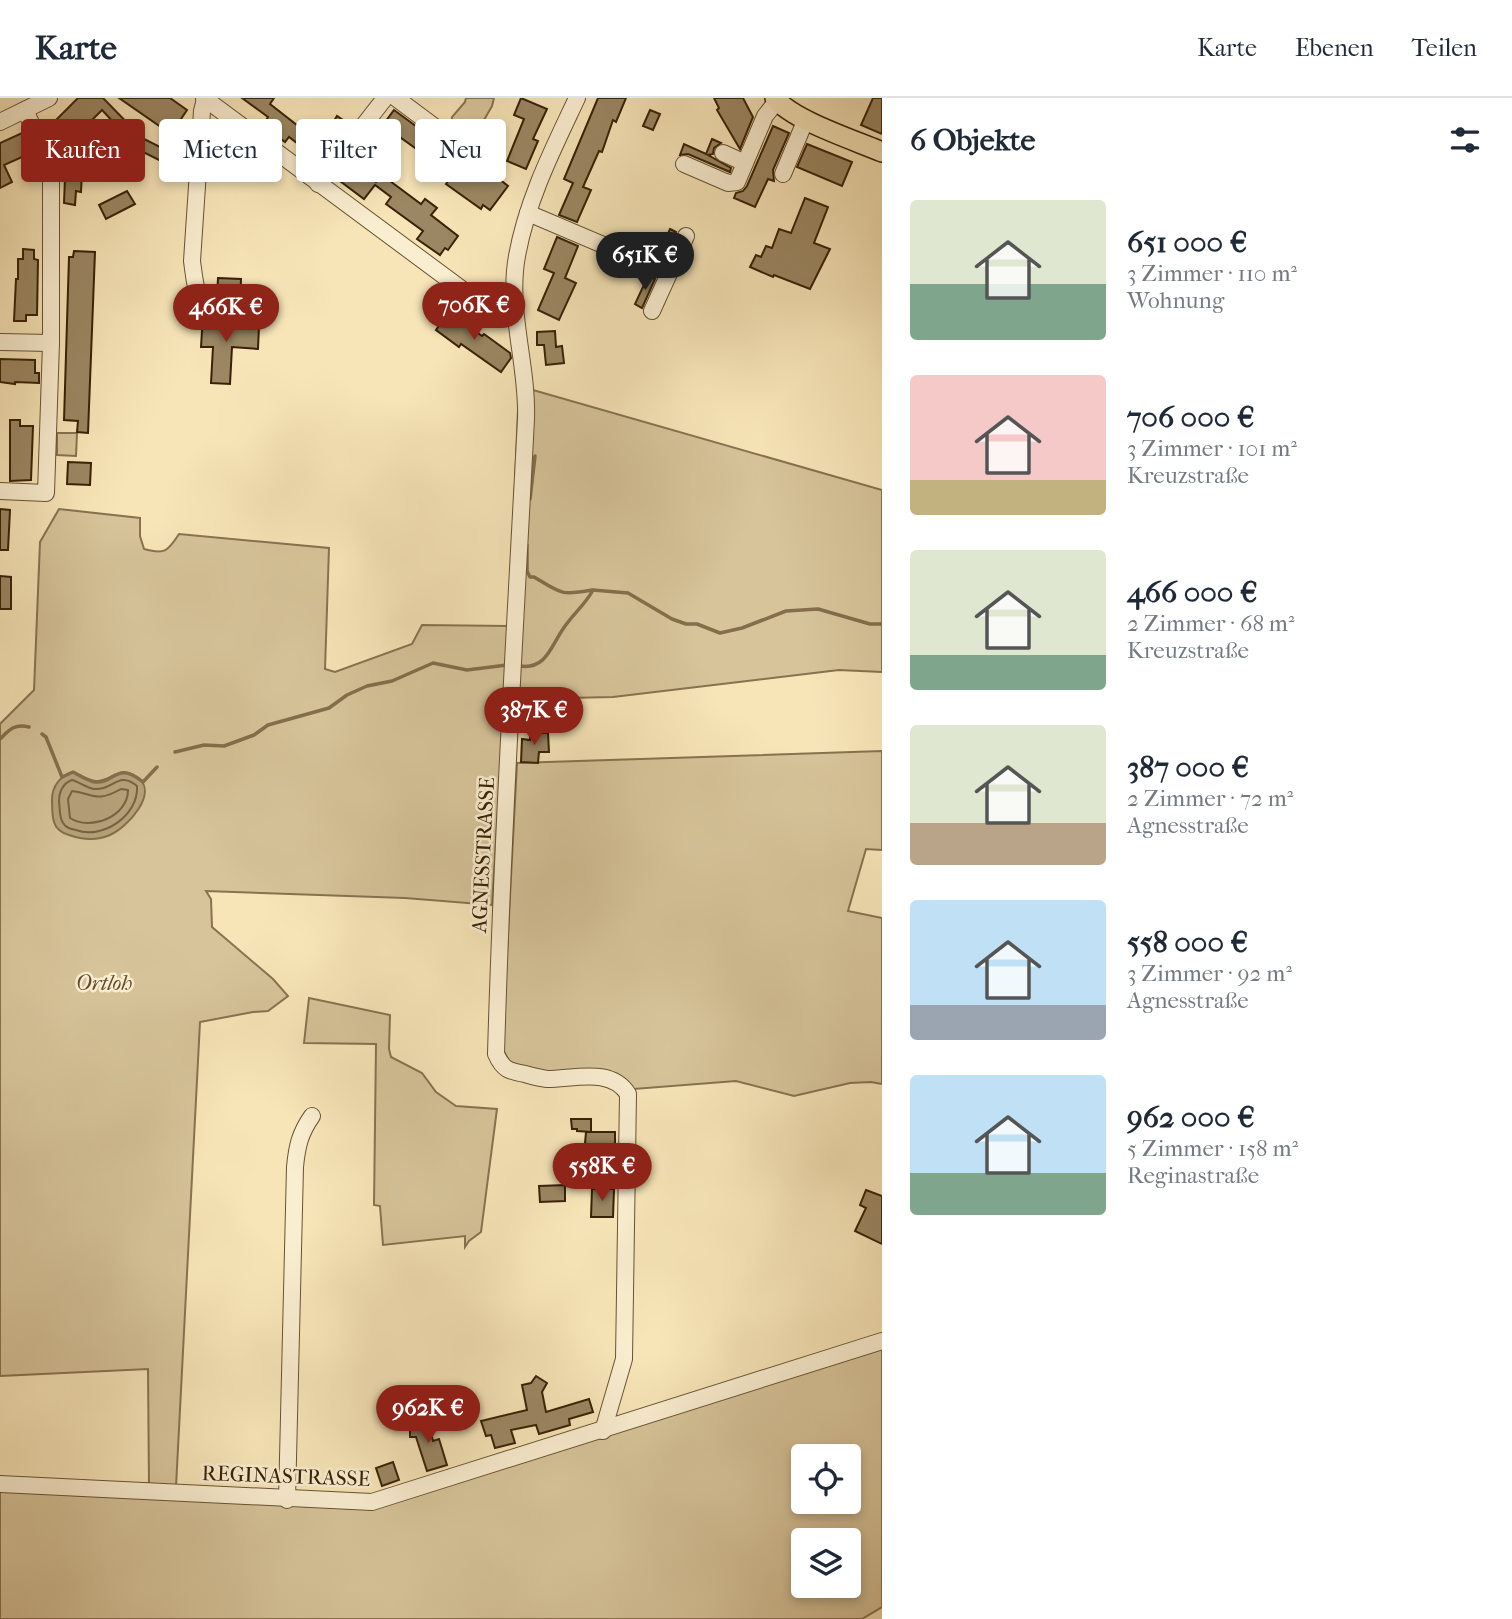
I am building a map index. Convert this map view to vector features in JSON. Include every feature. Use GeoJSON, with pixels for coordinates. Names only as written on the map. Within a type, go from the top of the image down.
{"type":"FeatureCollection","features":[{"type":"Feature","properties":{"kind":"main road"},"geometry":{"type":"LineString","coordinates":[[778,102],[806,119],[882,152]]}},
{"type":"Feature","properties":{"kind":"street"},"geometry":{"type":"LineString","coordinates":[[0,122],[49,98]]}},
{"type":"Feature","properties":{"kind":"street"},"geometry":{"type":"LineString","coordinates":[[318,184],[385,98]]}},
{"type":"Feature","properties":{"kind":"street"},"geometry":{"type":"LineString","coordinates":[[396,98],[424,119]]}},
{"type":"Feature","properties":{"kind":"street","name":"AGNESSTRASSE"},"geometry":{"type":"LineString","coordinates":[[576,98],[541,177],[516,257],[515,305],[527,397],[500,909],[496,1054],[502,1067],[509,1072],[543,1079],[596,1077],[613,1080],[622,1085],[628,1094],[624,1359],[603,1431]]}},
{"type":"Feature","properties":{"kind":"street"},"geometry":{"type":"LineString","coordinates":[[236,311],[213,309],[198,296],[192,261],[204,99],[479,302],[504,307],[515,305]]}},
{"type":"Feature","properties":{"kind":"street"},"geometry":{"type":"LineString","coordinates":[[764,140],[778,102]]}},
{"type":"Feature","properties":{"kind":"street"},"geometry":{"type":"LineString","coordinates":[[684,164],[733,184],[737,182],[765,116],[778,102]]}},
{"type":"Feature","properties":{"kind":"street"},"geometry":{"type":"LineString","coordinates":[[0,491],[46,494],[51,343],[51,166],[25,110]]}},
{"type":"Feature","properties":{"kind":"street"},"geometry":{"type":"LineString","coordinates":[[783,174],[806,119]]}},
{"type":"Feature","properties":{"kind":"street"},"geometry":{"type":"LineString","coordinates":[[723,153],[745,163]]}},
{"type":"Feature","properties":{"kind":"street"},"geometry":{"type":"LineString","coordinates":[[528,213],[669,273]]}},
{"type":"Feature","properties":{"kind":"street"},"geometry":{"type":"LineString","coordinates":[[652,312],[686,236]]}},
{"type":"Feature","properties":{"kind":"street"},"geometry":{"type":"LineString","coordinates":[[0,342],[51,343]]}},
{"type":"Feature","properties":{"kind":"street"},"geometry":{"type":"LineString","coordinates":[[287,1500],[295,1167],[302,1129],[313,1116]]}},
{"type":"Feature","properties":{"kind":"street","name":"REGINASTRASSE"},"geometry":{"type":"LineString","coordinates":[[0,1484],[287,1500],[372,1502],[882,1341]]}},
{"type":"Feature","properties":{"kind":"green space"},"geometry":{"type":"Polygon","coordinates":[[[466,98],[494,98],[485,119],[452,119],[466,98]]]}},
{"type":"Feature","properties":{"kind":"green space","name":"Ortloh"},"geometry":{"type":"Polygon","coordinates":[[[519,386],[882,490],[882,672],[839,670],[613,697],[505,697],[492,905],[405,898],[206,891],[211,899],[212,927],[273,979],[288,996],[268,1011],[200,1022],[176,1487],[149,1486],[148,1369],[0,1376],[0,724],[34,690],[40,542],[59,509],[140,518],[140,536],[144,549],[151,551],[165,550],[179,534],[329,548],[325,669],[335,672],[412,644],[422,625],[509,626],[519,386]]]}},
{"type":"Feature","properties":{"kind":"green space"},"geometry":{"type":"Polygon","coordinates":[[[57,433],[77,433],[76,456],[57,455],[57,433]]]}},
{"type":"Feature","properties":{"kind":"green space"},"geometry":{"type":"Polygon","coordinates":[[[882,751],[882,850],[866,849],[848,911],[882,918],[882,1084],[850,1083],[794,1096],[736,1081],[621,1090],[619,1079],[517,1075],[502,1048],[517,763],[882,751]]]}},
{"type":"Feature","properties":{"kind":"green space"},"geometry":{"type":"Polygon","coordinates":[[[309,998],[390,1015],[391,1057],[422,1073],[436,1092],[456,1106],[497,1109],[481,1232],[465,1247],[465,1236],[383,1245],[380,1206],[374,1205],[376,1044],[304,1043],[309,998]]]}},
{"type":"Feature","properties":{"kind":"green space"},"geometry":{"type":"Polygon","coordinates":[[[882,1344],[882,1607],[862,1619],[0,1619],[0,1487],[372,1505],[882,1344]]]}},
{"type":"Feature","properties":{"kind":"water"},"geometry":{"type":"Polygon","coordinates":[[[73,772],[95,781],[125,772],[131,774],[143,784],[143,800],[132,818],[110,835],[90,839],[66,834],[58,829],[54,822],[52,795],[58,782],[73,772]]]}},
{"type":"Feature","properties":{"kind":"building"},"geometry":{"type":"Polygon","coordinates":[[[78,98],[103,98],[123,119],[110,119],[102,110],[93,119],[57,119],[78,98]]]}},
{"type":"Feature","properties":{"kind":"building"},"geometry":{"type":"Polygon","coordinates":[[[119,98],[170,98],[187,110],[181,119],[159,119],[159,126],[119,98]]]}},
{"type":"Feature","properties":{"kind":"building"},"geometry":{"type":"Polygon","coordinates":[[[242,98],[274,98],[270,104],[296,124],[296,142],[289,137],[285,142],[282,140],[282,119],[267,119],[268,117],[242,98]]]}},
{"type":"Feature","properties":{"kind":"building"},"geometry":{"type":"Polygon","coordinates":[[[521,98],[547,109],[533,139],[538,141],[526,169],[507,161],[524,119],[514,115],[521,98]]]}},
{"type":"Feature","properties":{"kind":"building"},"geometry":{"type":"Polygon","coordinates":[[[598,98],[626,98],[616,122],[613,120],[602,152],[599,151],[583,187],[591,190],[577,222],[559,215],[573,183],[564,179],[598,98]]]}},
{"type":"Feature","properties":{"kind":"building"},"geometry":{"type":"Polygon","coordinates":[[[714,98],[743,98],[753,117],[740,149],[717,110],[719,108],[714,98]]]}},
{"type":"Feature","properties":{"kind":"building"},"geometry":{"type":"Polygon","coordinates":[[[873,98],[882,98],[882,134],[861,125],[873,98]]]}},
{"type":"Feature","properties":{"kind":"building"},"geometry":{"type":"Polygon","coordinates":[[[394,110],[415,125],[415,148],[401,138],[401,119],[387,119],[394,110]]]}},
{"type":"Feature","properties":{"kind":"building"},"geometry":{"type":"Polygon","coordinates":[[[650,110],[660,114],[653,130],[643,126],[650,110]]]}},
{"type":"Feature","properties":{"kind":"building"},"geometry":{"type":"Polygon","coordinates":[[[773,126],[789,133],[773,170],[774,181],[768,179],[755,207],[734,198],[736,193],[747,186],[773,126]]]}},
{"type":"Feature","properties":{"kind":"building"},"geometry":{"type":"Polygon","coordinates":[[[21,133],[21,157],[4,165],[12,182],[0,188],[0,143],[21,133]]]}},
{"type":"Feature","properties":{"kind":"building"},"geometry":{"type":"Polygon","coordinates":[[[712,139],[721,143],[714,148],[713,154],[708,155],[731,168],[730,172],[688,154],[680,155],[684,144],[706,154],[712,139]]]}},
{"type":"Feature","properties":{"kind":"building"},"geometry":{"type":"Polygon","coordinates":[[[145,140],[159,146],[159,160],[145,153],[145,140]]]}},
{"type":"Feature","properties":{"kind":"building"},"geometry":{"type":"Polygon","coordinates":[[[807,144],[852,162],[842,186],[797,167],[807,144]]]}},
{"type":"Feature","properties":{"kind":"building"},"geometry":{"type":"Polygon","coordinates":[[[65,182],[82,182],[81,192],[76,191],[75,205],[64,203],[65,182]]]}},
{"type":"Feature","properties":{"kind":"building"},"geometry":{"type":"Polygon","coordinates":[[[341,182],[391,182],[421,204],[425,199],[437,208],[431,215],[458,236],[448,250],[445,248],[440,255],[417,239],[423,231],[386,204],[391,197],[375,185],[364,199],[341,182]]]}},
{"type":"Feature","properties":{"kind":"building"},"geometry":{"type":"Polygon","coordinates":[[[503,182],[508,186],[490,210],[483,205],[481,209],[446,184],[503,182]]]}},
{"type":"Feature","properties":{"kind":"building"},"geometry":{"type":"Polygon","coordinates":[[[127,191],[135,204],[106,219],[99,205],[127,191]]]}},
{"type":"Feature","properties":{"kind":"building"},"geometry":{"type":"Polygon","coordinates":[[[805,198],[828,207],[814,243],[830,249],[810,289],[750,267],[756,255],[761,257],[766,246],[772,248],[779,229],[791,233],[805,198]]]}},
{"type":"Feature","properties":{"kind":"building"},"geometry":{"type":"Polygon","coordinates":[[[670,229],[676,232],[664,259],[657,257],[670,229]]]}},
{"type":"Feature","properties":{"kind":"building"},"geometry":{"type":"Polygon","coordinates":[[[557,237],[578,246],[565,278],[576,283],[559,320],[538,310],[554,273],[544,269],[557,237]]]}},
{"type":"Feature","properties":{"kind":"building"},"geometry":{"type":"Polygon","coordinates":[[[23,249],[34,250],[34,259],[38,260],[37,315],[26,315],[26,321],[14,321],[18,259],[23,259],[23,249]]]}},
{"type":"Feature","properties":{"kind":"building"},"geometry":{"type":"Polygon","coordinates":[[[74,251],[95,252],[88,433],[77,432],[78,421],[64,420],[69,257],[73,257],[74,251]]]}},
{"type":"Feature","properties":{"kind":"building"},"geometry":{"type":"Polygon","coordinates":[[[648,276],[655,279],[642,308],[635,304],[648,276]]]}},
{"type":"Feature","properties":{"kind":"building"},"geometry":{"type":"Polygon","coordinates":[[[218,278],[241,279],[240,302],[217,297],[218,278]]]}},
{"type":"Feature","properties":{"kind":"building"},"geometry":{"type":"Polygon","coordinates":[[[449,312],[510,353],[511,358],[501,372],[436,330],[449,312]]]}},
{"type":"Feature","properties":{"kind":"building"},"geometry":{"type":"Polygon","coordinates":[[[203,314],[221,320],[239,321],[239,325],[259,326],[258,349],[232,347],[230,384],[211,383],[213,347],[201,347],[203,314]]]}},
{"type":"Feature","properties":{"kind":"building"},"geometry":{"type":"Polygon","coordinates":[[[555,331],[556,347],[562,346],[564,363],[546,365],[544,345],[537,345],[537,332],[555,331]]]}},
{"type":"Feature","properties":{"kind":"building"},"geometry":{"type":"Polygon","coordinates":[[[0,359],[35,360],[35,373],[39,373],[39,383],[0,382],[0,359]]]}},
{"type":"Feature","properties":{"kind":"building"},"geometry":{"type":"Polygon","coordinates":[[[10,420],[20,420],[20,426],[33,426],[31,480],[10,481],[10,420]]]}},
{"type":"Feature","properties":{"kind":"building"},"geometry":{"type":"Polygon","coordinates":[[[68,462],[91,463],[90,485],[67,484],[68,462]]]}},
{"type":"Feature","properties":{"kind":"building"},"geometry":{"type":"Polygon","coordinates":[[[0,509],[10,510],[8,550],[0,550],[0,509]]]}},
{"type":"Feature","properties":{"kind":"building"},"geometry":{"type":"Polygon","coordinates":[[[0,576],[11,577],[11,609],[0,609],[0,576]]]}},
{"type":"Feature","properties":{"kind":"building"},"geometry":{"type":"Polygon","coordinates":[[[530,732],[548,733],[549,752],[539,752],[538,763],[521,762],[522,739],[530,740],[530,732]]]}},
{"type":"Feature","properties":{"kind":"building"},"geometry":{"type":"Polygon","coordinates":[[[571,1119],[591,1119],[591,1132],[572,1129],[571,1119]]]}},
{"type":"Feature","properties":{"kind":"building"},"geometry":{"type":"Polygon","coordinates":[[[586,1132],[615,1132],[615,1155],[584,1155],[586,1132]]]}},
{"type":"Feature","properties":{"kind":"building"},"geometry":{"type":"Polygon","coordinates":[[[565,1185],[565,1201],[540,1202],[539,1186],[565,1185]]]}},
{"type":"Feature","properties":{"kind":"building"},"geometry":{"type":"Polygon","coordinates":[[[592,1189],[614,1189],[613,1217],[591,1217],[592,1189]]]}},
{"type":"Feature","properties":{"kind":"building"},"geometry":{"type":"Polygon","coordinates":[[[866,1190],[882,1196],[882,1244],[855,1231],[866,1208],[860,1205],[866,1190]]]}},
{"type":"Feature","properties":{"kind":"building"},"geometry":{"type":"Polygon","coordinates":[[[536,1376],[547,1383],[542,1392],[546,1412],[589,1399],[593,1412],[569,1419],[570,1425],[539,1434],[536,1425],[511,1430],[515,1443],[495,1448],[491,1435],[486,1436],[481,1421],[527,1410],[522,1385],[531,1383],[536,1376]]]}},
{"type":"Feature","properties":{"kind":"building"},"geometry":{"type":"Polygon","coordinates":[[[410,1420],[428,1420],[433,1441],[439,1439],[447,1465],[427,1471],[416,1437],[410,1437],[410,1420]]]}},
{"type":"Feature","properties":{"kind":"building"},"geometry":{"type":"Polygon","coordinates":[[[393,1462],[399,1480],[382,1486],[376,1468],[393,1462]]]}},
{"type":"Feature","properties":{"kind":"waterway"},"geometry":{"type":"LineString","coordinates":[[530,499],[535,456]]}},
{"type":"Feature","properties":{"kind":"waterway"},"geometry":{"type":"LineString","coordinates":[[527,545],[527,571],[530,577],[561,592],[592,590]]}},
{"type":"Feature","properties":{"kind":"waterway"},"geometry":{"type":"LineString","coordinates":[[520,666],[542,661],[593,590],[628,593],[672,619],[686,624],[697,624],[720,633],[742,628],[786,611],[818,609],[870,624],[882,624]]}},
{"type":"Feature","properties":{"kind":"waterway"},"geometry":{"type":"LineString","coordinates":[[175,752],[204,745],[224,746],[254,735],[268,725],[329,708],[347,695],[367,686],[392,681],[433,663],[467,670],[507,665]]}},
{"type":"Feature","properties":{"kind":"waterway"},"geometry":{"type":"LineString","coordinates":[[0,739],[16,727],[29,727]]}},
{"type":"Feature","properties":{"kind":"waterway"},"geometry":{"type":"LineString","coordinates":[[42,734],[46,737],[62,777],[73,772],[92,781],[102,782],[116,774],[127,773],[143,782],[157,767]]}}]}
